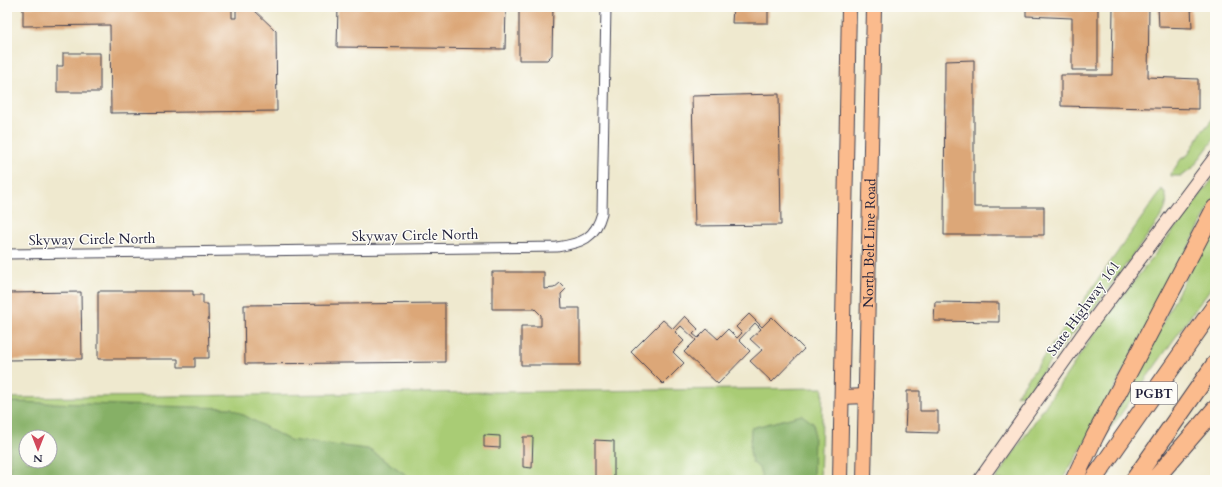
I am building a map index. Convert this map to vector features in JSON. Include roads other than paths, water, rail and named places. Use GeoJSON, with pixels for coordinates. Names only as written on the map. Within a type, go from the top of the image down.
{"type":"FeatureCollection","features":[{"type":"Feature","properties":{"kind":"highway"},"geometry":{"type":"LineString","coordinates":[[1074,480],[1095,436],[1198,237],[1215,208]]}},
{"type":"Feature","properties":{"kind":"highway","name":"PGBT"},"geometry":{"type":"LineString","coordinates":[[1093,480],[1215,306]]}},
{"type":"Feature","properties":{"kind":"highway","name":"PGBT"},"geometry":{"type":"LineString","coordinates":[[1134,480],[1215,364]]}},
{"type":"Feature","properties":{"kind":"highway"},"geometry":{"type":"LineString","coordinates":[[1154,480],[1215,409]]}},
{"type":"Feature","properties":{"kind":"main road","name":"North Belt Line Road"},"geometry":{"type":"LineString","coordinates":[[840,480],[849,7]]}},
{"type":"Feature","properties":{"kind":"main road","name":"North Belt Line Road"},"geometry":{"type":"LineString","coordinates":[[864,480],[874,7]]}},
{"type":"Feature","properties":{"kind":"main road","name":"State Highway 161"},"geometry":{"type":"LineString","coordinates":[[980,480],[1081,337],[1215,158]]}},
{"type":"Feature","properties":{"kind":"main road"},"geometry":{"type":"LineString","coordinates":[[842,397],[866,396]]}},
{"type":"Feature","properties":{"kind":"street","name":"Skyway Circle North"},"geometry":{"type":"LineString","coordinates":[[7,254],[557,247],[570,245],[583,240],[593,234],[599,224],[602,213],[606,7]]}}]}
